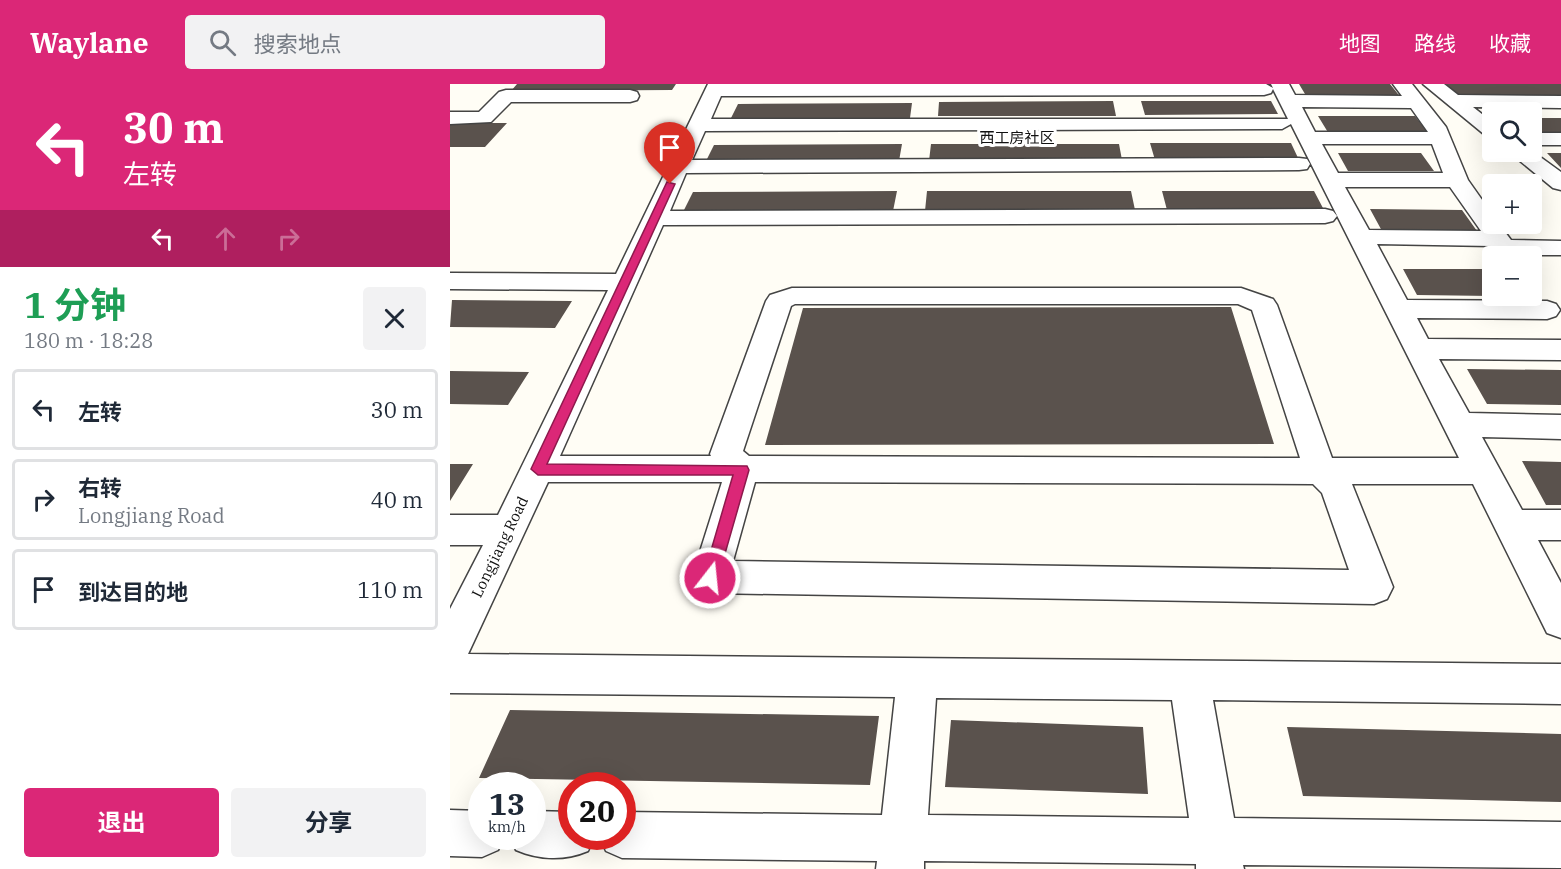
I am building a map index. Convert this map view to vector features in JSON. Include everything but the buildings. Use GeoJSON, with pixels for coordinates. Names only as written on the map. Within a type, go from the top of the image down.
{"type":"FeatureCollection","features":[{"type":"Feature","properties":{"kind":"street"},"geometry":{"type":"LineString","coordinates":[[1402,84],[1436,127],[1458,180],[1503,246]]}},
{"type":"Feature","properties":{"kind":"street"},"geometry":{"type":"LineString","coordinates":[[1431,84],[1482,123]]}},
{"type":"Feature","properties":{"kind":"street"},"geometry":{"type":"LineString","coordinates":[[716,87],[1122,87],[1279,99],[1416,102]]}},
{"type":"Feature","properties":{"kind":"street","name":"Longjiang Road"},"geometry":{"type":"LineString","coordinates":[[450,650],[538,469],[716,87]]}},
{"type":"Feature","properties":{"kind":"street"},"geometry":{"type":"LineString","coordinates":[[912,192],[926,87]]}},
{"type":"Feature","properties":{"kind":"street"},"geometry":{"type":"LineString","coordinates":[[1122,87],[1149,191]]}},
{"type":"Feature","properties":{"kind":"street"},"geometry":{"type":"LineString","coordinates":[[450,118],[484,118],[506,96],[630,96]]}},
{"type":"Feature","properties":{"kind":"street"},"geometry":{"type":"LineString","coordinates":[[698,125],[1132,123],[1279,99]]}},
{"type":"Feature","properties":{"kind":"street"},"geometry":{"type":"LineString","coordinates":[[1279,99],[1304,151],[1331,180],[1362,237],[1561,620]]}},
{"type":"Feature","properties":{"kind":"street"},"geometry":{"type":"LineString","coordinates":[[1454,101],[1561,102]]}},
{"type":"Feature","properties":{"kind":"street"},"geometry":{"type":"LineString","coordinates":[[678,168],[912,192],[1149,191],[1304,151],[1440,138]]}},
{"type":"Feature","properties":{"kind":"street"},"geometry":{"type":"LineString","coordinates":[[1542,139],[1561,139]]}},
{"type":"Feature","properties":{"kind":"street"},"geometry":{"type":"LineString","coordinates":[[1534,162],[1561,182]]}},
{"type":"Feature","properties":{"kind":"street"},"geometry":{"type":"LineString","coordinates":[[1331,180],[1458,180]]}},
{"type":"Feature","properties":{"kind":"street"},"geometry":{"type":"LineString","coordinates":[[654,218],[912,192],[1149,191],[1325,216]]}},
{"type":"Feature","properties":{"kind":"street"},"geometry":{"type":"LineString","coordinates":[[1362,237],[1482,246]]}},
{"type":"Feature","properties":{"kind":"street"},"geometry":{"type":"LineString","coordinates":[[1542,248],[1561,248]]}},
{"type":"Feature","properties":{"kind":"street"},"geometry":{"type":"LineString","coordinates":[[450,281],[624,282]]}},
{"type":"Feature","properties":{"kind":"street"},"geometry":{"type":"LineString","coordinates":[[792,296],[1241,296],[1264,305],[1320,470],[1336,486],[1374,587],[710,578],[742,470],[726,454],[779,301],[792,296]]}},
{"type":"Feature","properties":{"kind":"street"},"geometry":{"type":"LineString","coordinates":[[1542,302],[1554,320]]}},
{"type":"Feature","properties":{"kind":"street"},"geometry":{"type":"LineString","coordinates":[[1399,309],[1554,320]]}},
{"type":"Feature","properties":{"kind":"street"},"geometry":{"type":"LineString","coordinates":[[1419,349],[1561,350]]}},
{"type":"Feature","properties":{"kind":"street"},"geometry":{"type":"LineString","coordinates":[[1459,425],[1561,427]]}},
{"type":"Feature","properties":{"kind":"street"},"geometry":{"type":"LineString","coordinates":[[538,469],[1483,471]]}},
{"type":"Feature","properties":{"kind":"street"},"geometry":{"type":"LineString","coordinates":[[1511,525],[1561,525]]}},
{"type":"Feature","properties":{"kind":"street"},"geometry":{"type":"LineString","coordinates":[[450,530],[508,530]]}},
{"type":"Feature","properties":{"kind":"street"},"geometry":{"type":"LineString","coordinates":[[450,673],[1561,684]]}},
{"type":"Feature","properties":{"kind":"street"},"geometry":{"type":"LineString","coordinates":[[901,854],[917,679]]}},
{"type":"Feature","properties":{"kind":"street"},"geometry":{"type":"LineString","coordinates":[[1189,680],[1217,855]]}},
{"type":"Feature","properties":{"kind":"street"},"geometry":{"type":"LineString","coordinates":[[450,833],[468,834]]}},
{"type":"Feature","properties":{"kind":"street"},"geometry":{"type":"LineString","coordinates":[[636,836],[901,854],[1217,855],[1561,845]]}},
{"type":"Feature","properties":{"kind":"district","name":"西工房社区"},"geometry":{"type":"Point","coordinates":[1017,138]}},
{"type":"Feature","properties":{"kind":"route"},"geometry":{"type":"LineString","coordinates":[[670,184],[538,469],[742,470],[710,578]]}}]}
